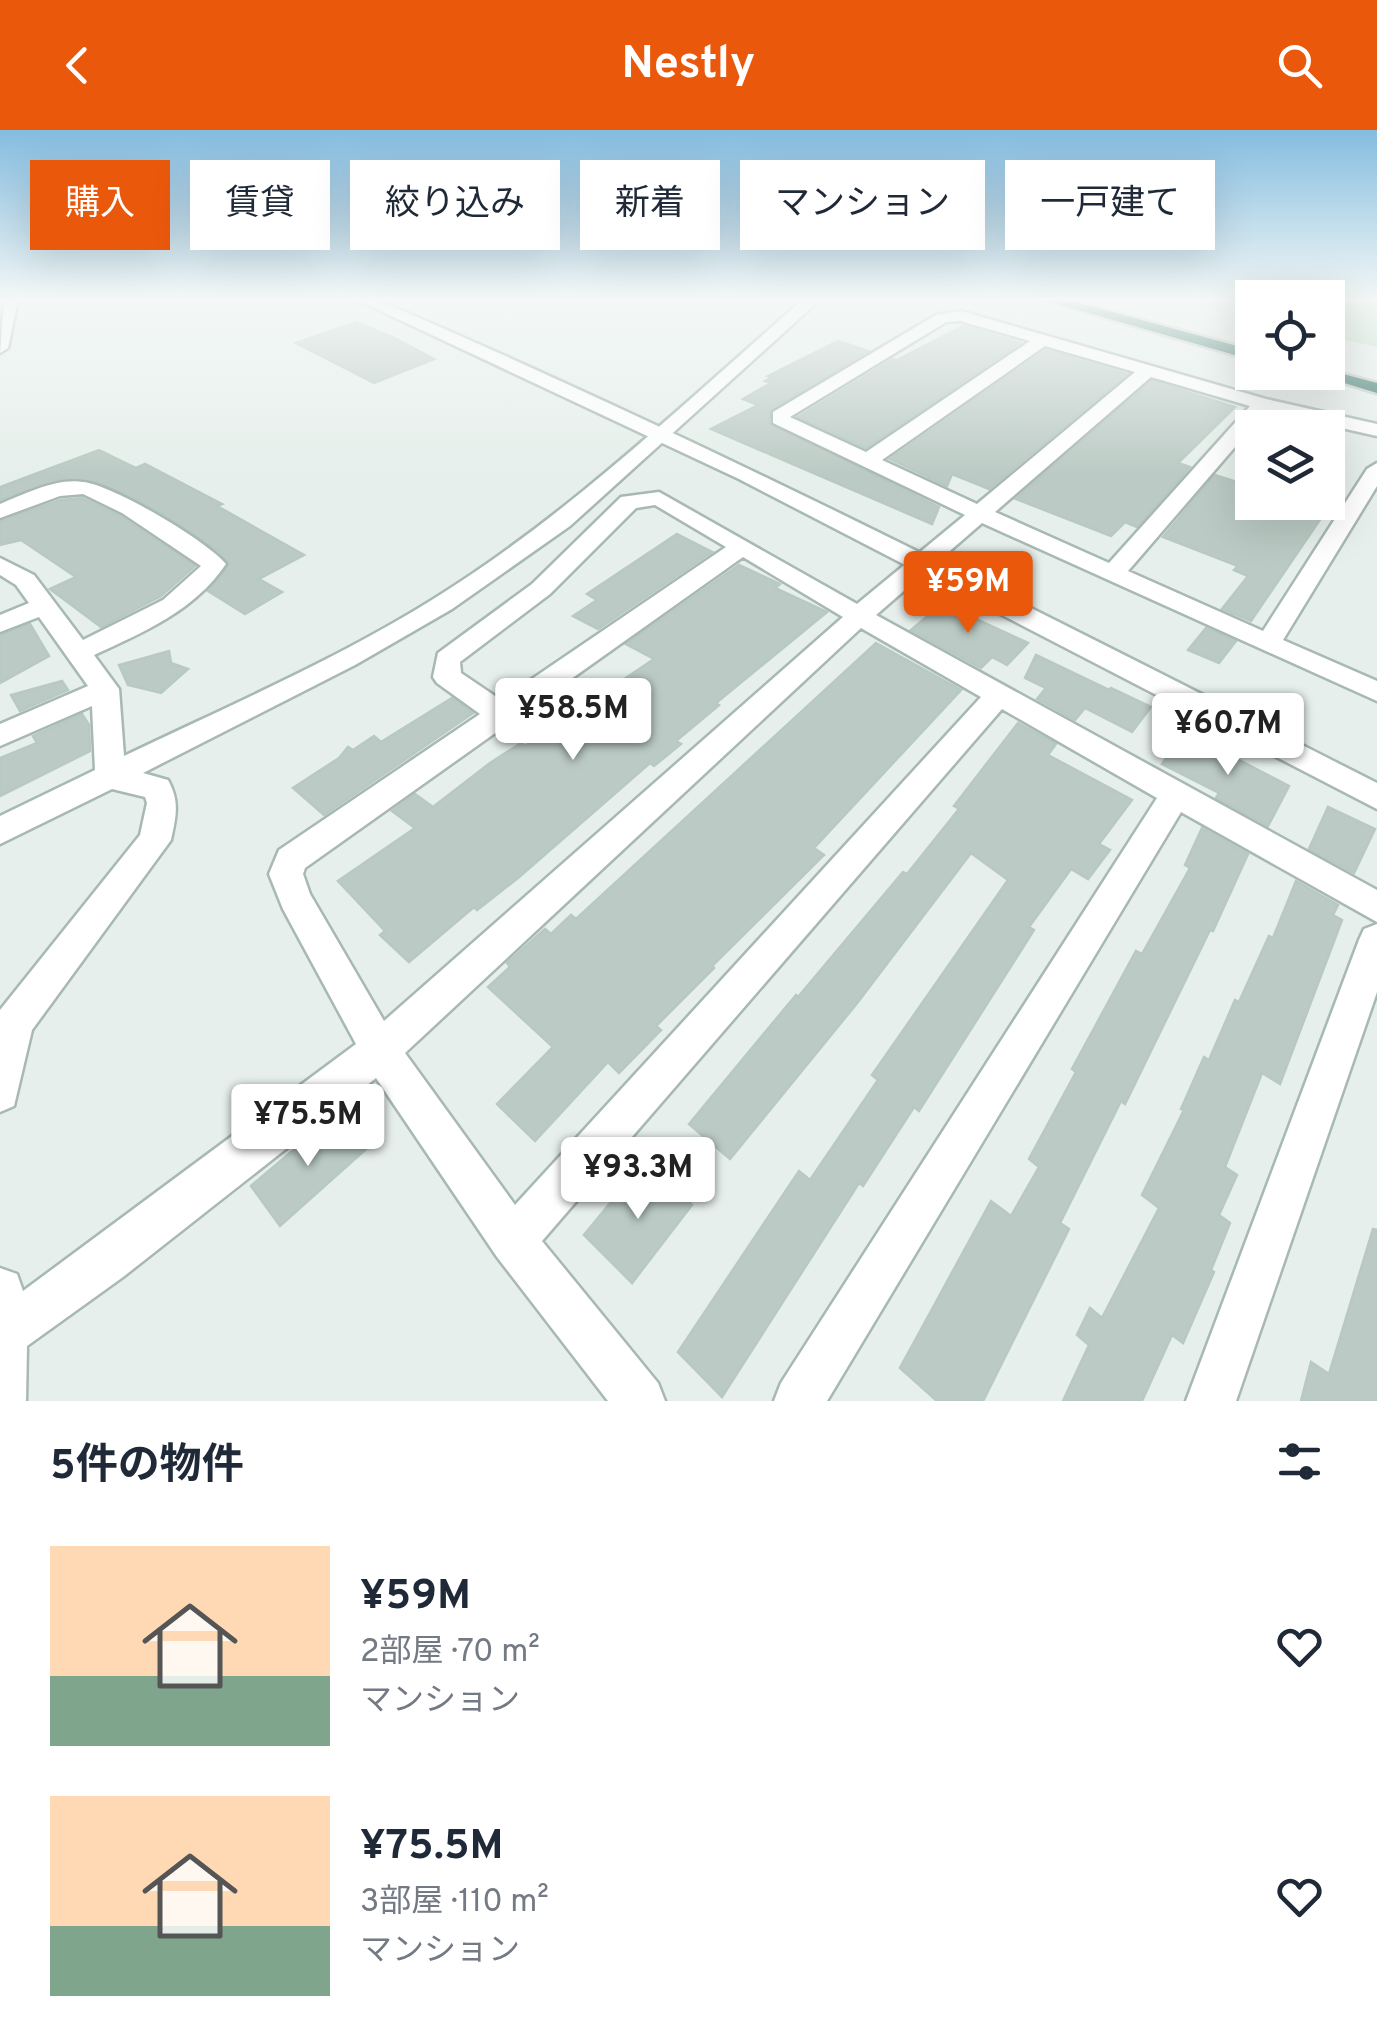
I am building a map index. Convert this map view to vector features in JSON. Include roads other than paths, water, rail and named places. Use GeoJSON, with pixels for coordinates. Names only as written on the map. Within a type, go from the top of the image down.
{"type":"FeatureCollection","features":[{"type":"Feature","properties":{"kind":"highway"},"geometry":{"type":"LineString","coordinates":[[1345,366],[1377,374]]}},
{"type":"Feature","properties":{"kind":"highway"},"geometry":{"type":"LineString","coordinates":[[1345,380],[1377,388]]}},
{"type":"Feature","properties":{"kind":"street"},"geometry":{"type":"LineString","coordinates":[[502,357],[662,432],[1377,796]]}},
{"type":"Feature","properties":{"kind":"street"},"geometry":{"type":"LineString","coordinates":[[0,830],[346,659],[443,604],[562,521],[747,357]]}},
{"type":"Feature","properties":{"kind":"street"},"geometry":{"type":"LineString","coordinates":[[878,357],[782,412],[780,418],[980,514],[1377,692]]}},
{"type":"Feature","properties":{"kind":"street"},"geometry":{"type":"LineString","coordinates":[[868,460],[1017,357]]}},
{"type":"Feature","properties":{"kind":"street"},"geometry":{"type":"LineString","coordinates":[[1106,357],[1262,404],[1377,430]]}},
{"type":"Feature","properties":{"kind":"street"},"geometry":{"type":"LineString","coordinates":[[1,1401],[1,1320],[107,1261],[380,1050],[859,616],[1149,370]]}},
{"type":"Feature","properties":{"kind":"street"},"geometry":{"type":"LineString","coordinates":[[1113,573],[1262,404]]}},
{"type":"Feature","properties":{"kind":"street"},"geometry":{"type":"LineString","coordinates":[[1268,642],[1377,469]]}},
{"type":"Feature","properties":{"kind":"street"},"geometry":{"type":"LineString","coordinates":[[0,511],[66,490],[86,488],[140,516],[214,564],[206,579],[142,623],[76,652]]}},
{"type":"Feature","properties":{"kind":"street"},"geometry":{"type":"LineString","coordinates":[[503,716],[448,677],[447,659],[541,589],[629,502],[659,498],[859,616],[1377,906]]}},
{"type":"Feature","properties":{"kind":"street"},"geometry":{"type":"LineString","coordinates":[[640,1401],[512,1241],[380,1050],[295,899],[286,874],[291,860],[742,547]]}},
{"type":"Feature","properties":{"kind":"street"},"geometry":{"type":"LineString","coordinates":[[0,565],[25,580],[104,689],[110,777]]}},
{"type":"Feature","properties":{"kind":"street"},"geometry":{"type":"LineString","coordinates":[[0,624],[42,607]]}},
{"type":"Feature","properties":{"kind":"street"},"geometry":{"type":"LineString","coordinates":[[0,736],[104,689]]}},
{"type":"Feature","properties":{"kind":"street"},"geometry":{"type":"LineString","coordinates":[[512,1241],[999,694]]}},
{"type":"Feature","properties":{"kind":"street"},"geometry":{"type":"LineString","coordinates":[[0,1092],[14,1024],[156,840],[162,818],[157,788],[110,777]]}},
{"type":"Feature","properties":{"kind":"street"},"geometry":{"type":"LineString","coordinates":[[799,1401],[1176,794]]}},
{"type":"Feature","properties":{"kind":"street"},"geometry":{"type":"LineString","coordinates":[[1210,1401],[1377,940]]}}]}
